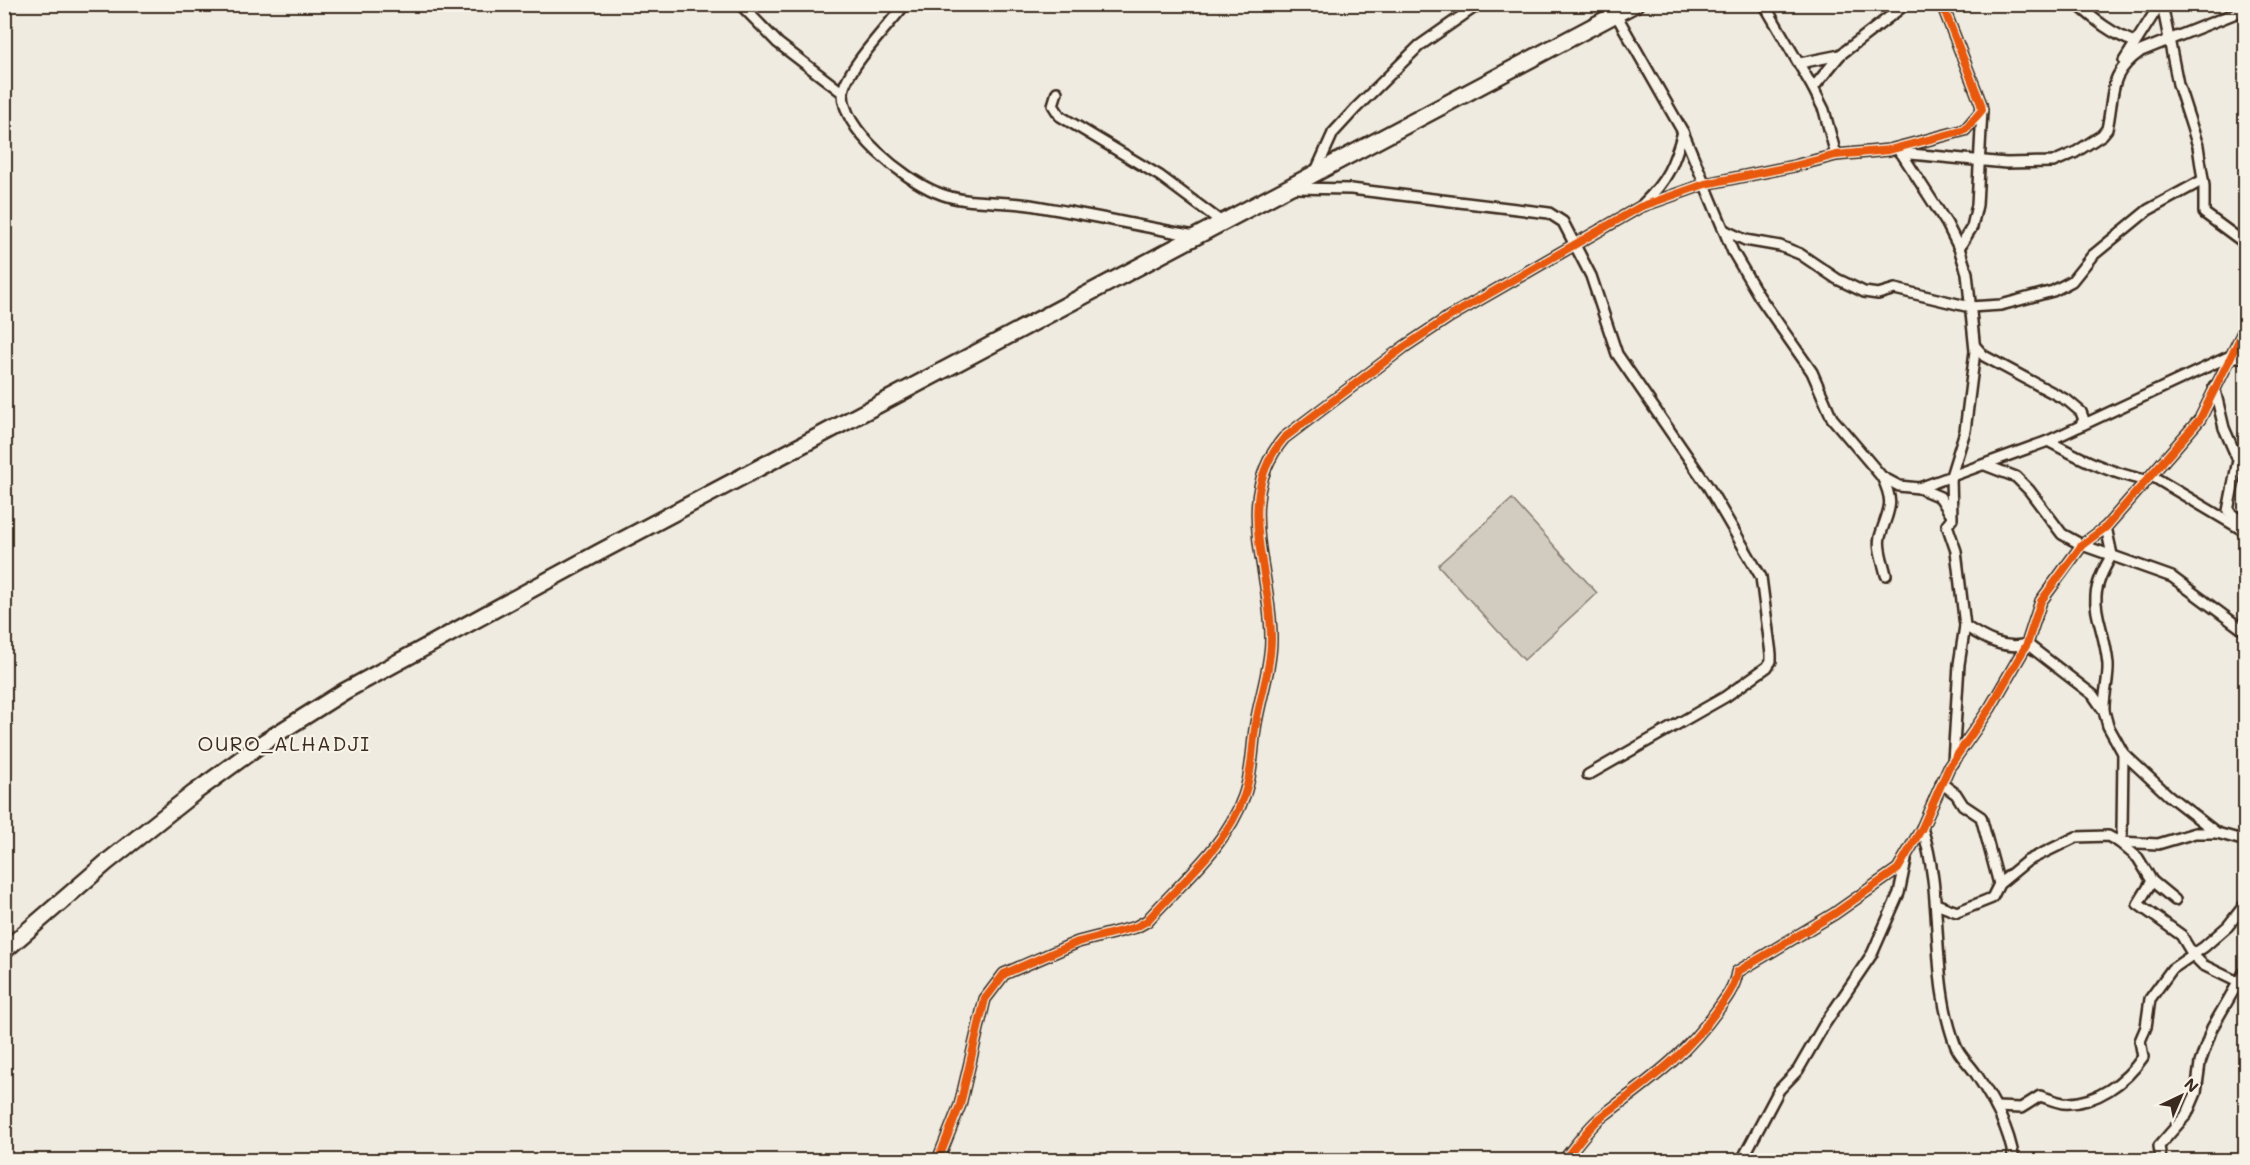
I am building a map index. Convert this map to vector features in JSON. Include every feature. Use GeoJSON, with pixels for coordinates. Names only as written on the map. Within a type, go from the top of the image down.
{"type":"FeatureCollection","features":[{"type":"Feature","properties":{"kind":"main road"},"geometry":{"type":"LineString","coordinates":[[4,951],[107,862],[194,793],[264,742],[345,691],[577,564],[1223,223],[1613,10],[1635,4]]}},
{"type":"Feature","properties":{"kind":"street"},"geometry":{"type":"LineString","coordinates":[[740,4],[778,43],[843,93],[847,108],[861,134],[874,150],[889,163],[935,192],[953,198],[1033,206],[1197,236]]}},
{"type":"Feature","properties":{"kind":"street"},"geometry":{"type":"LineString","coordinates":[[843,93],[853,72],[905,4]]}},
{"type":"Feature","properties":{"kind":"street"},"geometry":{"type":"LineString","coordinates":[[1315,172],[1333,133],[1356,108],[1419,46],[1479,4]]}},
{"type":"Feature","properties":{"kind":"street"},"geometry":{"type":"LineString","coordinates":[[1764,4],[1814,88],[1824,110],[1836,155]]}},
{"type":"Feature","properties":{"kind":"street"},"geometry":{"type":"LineString","coordinates":[[1814,88],[1840,55],[1906,4]]}},
{"type":"Feature","properties":{"kind":"street"},"geometry":{"type":"LineString","coordinates":[[1942,4],[1982,110],[1981,161],[1974,217],[1959,248]]}},
{"type":"Feature","properties":{"kind":"street"},"geometry":{"type":"LineString","coordinates":[[1890,150],[1902,154],[1981,161],[2053,162],[2102,135],[2107,129],[2117,73],[2161,4]]}},
{"type":"Feature","properties":{"kind":"street"},"geometry":{"type":"LineString","coordinates":[[2161,4],[2178,84],[2198,146],[2203,180],[2204,213],[2246,244]]}},
{"type":"Feature","properties":{"kind":"street"},"geometry":{"type":"LineString","coordinates":[[2082,6],[2119,37],[2135,42]]}},
{"type":"Feature","properties":{"kind":"street"},"geometry":{"type":"LineString","coordinates":[[2122,65],[2140,51],[2246,9]]}},
{"type":"Feature","properties":{"kind":"street"},"geometry":{"type":"LineString","coordinates":[[1613,10],[1683,132],[1724,230],[1759,296],[1812,372],[1832,418],[1882,477],[1890,494],[1891,510],[1880,546],[1886,575]]}},
{"type":"Feature","properties":{"kind":"street"},"geometry":{"type":"LineString","coordinates":[[1800,63],[1840,55]]}},
{"type":"Feature","properties":{"kind":"street"},"geometry":{"type":"LineString","coordinates":[[1057,92],[1053,105],[1060,116],[1160,176],[1223,223]]}},
{"type":"Feature","properties":{"kind":"street"},"geometry":{"type":"LineString","coordinates":[[938,1161],[960,1105],[985,999],[995,984],[1004,974],[1078,942],[1136,927],[1147,921],[1220,841],[1244,797],[1271,643],[1271,604],[1262,577],[1256,509],[1265,467],[1272,452],[1284,438],[1404,347],[1449,317],[1576,246],[1640,207],[1704,183],[1794,166],[1836,155],[1890,150],[1965,130],[1982,110]]}},
{"type":"Feature","properties":{"kind":"street"},"geometry":{"type":"LineString","coordinates":[[1640,207],[1662,186],[1674,163],[1683,132]]}},
{"type":"Feature","properties":{"kind":"street"},"geometry":{"type":"LineString","coordinates":[[1902,154],[1959,248],[1967,273],[1975,346],[1965,431],[1951,476],[1952,519],[1947,525],[1956,551],[1965,626],[1959,664],[1953,764]]}},
{"type":"Feature","properties":{"kind":"street"},"geometry":{"type":"LineString","coordinates":[[1724,230],[1745,240],[1780,246],[1800,254],[1837,279],[1864,292],[1878,294],[1895,289],[1970,307],[2001,305],[2053,291],[2072,281],[2092,256],[2148,210],[2203,180]]}},
{"type":"Feature","properties":{"kind":"street"},"geometry":{"type":"LineString","coordinates":[[1288,187],[1351,189],[1549,213],[1563,222],[1591,276],[1617,354],[1709,488],[1761,576],[1771,654],[1771,661],[1767,667],[1744,685],[1588,775]]}},
{"type":"Feature","properties":{"kind":"street"},"geometry":{"type":"LineString","coordinates":[[1564,1161],[1603,1115],[1620,1105],[1684,1053],[1724,1002],[1736,981],[1737,972],[1834,914],[1887,878],[1906,858],[1922,828],[1941,783],[1990,708],[2027,644],[2041,600],[2082,545],[2106,526],[2200,420],[2228,357],[2246,326]]}},
{"type":"Feature","properties":{"kind":"street"},"geometry":{"type":"LineString","coordinates":[[1975,346],[1990,360],[2068,401],[2080,412],[2084,420],[2080,426]]}},
{"type":"Feature","properties":{"kind":"street"},"geometry":{"type":"LineString","coordinates":[[1919,488],[2048,441],[2228,357],[2246,357]]}},
{"type":"Feature","properties":{"kind":"street"},"geometry":{"type":"LineString","coordinates":[[2214,386],[2224,428],[2238,460],[2228,511],[2246,525]]}},
{"type":"Feature","properties":{"kind":"street"},"geometry":{"type":"LineString","coordinates":[[2048,441],[2099,468],[2119,475],[2145,480],[2152,476]]}},
{"type":"Feature","properties":{"kind":"street"},"geometry":{"type":"LineString","coordinates":[[1985,465],[2016,477],[2029,490],[2062,534],[2082,545],[2172,577],[2246,632]]}},
{"type":"Feature","properties":{"kind":"street"},"geometry":{"type":"LineString","coordinates":[[2152,476],[2246,531]]}},
{"type":"Feature","properties":{"kind":"street"},"geometry":{"type":"LineString","coordinates":[[1882,477],[1899,486],[1919,488],[1940,497],[1946,503],[1952,519]]}},
{"type":"Feature","properties":{"kind":"street"},"geometry":{"type":"LineString","coordinates":[[2106,526],[2112,555],[2099,577],[2096,589],[2097,624],[2108,664],[2104,711],[2108,726],[2123,753],[2168,795],[2217,833]]}},
{"type":"Feature","properties":{"kind":"street"},"geometry":{"type":"LineString","coordinates":[[1965,626],[1984,638],[2002,644],[2014,647],[2027,644]]}},
{"type":"Feature","properties":{"kind":"street"},"geometry":{"type":"LineString","coordinates":[[2027,644],[2092,695],[2104,711]]}},
{"type":"Feature","properties":{"kind":"street"},"geometry":{"type":"LineString","coordinates":[[2119,842],[2122,833],[2123,753]]}},
{"type":"Feature","properties":{"kind":"street"},"geometry":{"type":"LineString","coordinates":[[1941,783],[1956,794],[1963,805],[1981,817],[1999,884]]}},
{"type":"Feature","properties":{"kind":"street"},"geometry":{"type":"LineString","coordinates":[[2194,815],[2195,833]]}},
{"type":"Feature","properties":{"kind":"street"},"geometry":{"type":"LineString","coordinates":[[1922,828],[1930,853],[1944,1001],[1954,1044],[1996,1107],[2011,1141],[2014,1161]]}},
{"type":"Feature","properties":{"kind":"street"},"geometry":{"type":"LineString","coordinates":[[2119,842],[2158,844],[2195,833],[2217,833],[2246,841]]}},
{"type":"Feature","properties":{"kind":"street"},"geometry":{"type":"LineString","coordinates":[[1936,904],[1957,912],[1992,898],[1999,884],[2027,861],[2076,837],[2108,836],[2138,858],[2152,881],[2175,900]]}},
{"type":"Feature","properties":{"kind":"street"},"geometry":{"type":"LineString","coordinates":[[1742,1161],[1779,1090],[1798,1071],[1824,1025],[1872,954],[1899,893],[1906,858]]}},
{"type":"Feature","properties":{"kind":"street"},"geometry":{"type":"LineString","coordinates":[[2152,881],[2138,904],[2181,935],[2193,955],[2213,972],[2242,984]]}},
{"type":"Feature","properties":{"kind":"street"},"geometry":{"type":"LineString","coordinates":[[1996,1107],[2020,1108],[2040,1096],[2064,1103],[2082,1101],[2100,1095],[2123,1079],[2143,1057],[2140,1041],[2146,1027],[2150,999],[2172,969],[2228,926],[2246,903]]}},
{"type":"Feature","properties":{"kind":"street"},"geometry":{"type":"LineString","coordinates":[[2161,1161],[2159,1146],[2187,1114],[2196,1093],[2200,1063],[2212,1028],[2242,984],[2246,969]]}},
{"type":"Feature","properties":{"kind":"shaded area"},"geometry":{"type":"Polygon","coordinates":[[[1512,499],[1597,593],[1524,660],[1438,565],[1512,499]]]}},
{"type":"Feature","properties":{"kind":"cycle path"},"geometry":{"type":"LineString","coordinates":[[938,1160],[960,1105],[985,999],[1004,974],[1078,942],[1136,927],[1147,921],[1214,848],[1236,814],[1249,779],[1255,729],[1267,673],[1271,639],[1270,613],[1258,536],[1257,510],[1260,486],[1269,461],[1284,438],[1404,347],[1449,317],[1640,207],[1705,184],[1836,155],[1889,150],[1965,130],[1982,110],[1981,104],[1942,4]]}},
{"type":"Feature","properties":{"kind":"cycle path"},"geometry":{"type":"LineString","coordinates":[[1564,1160],[1598,1120],[1664,1068],[1703,1029],[1726,998],[1737,972],[1834,914],[1898,869],[1922,828],[1949,767],[1990,708],[2027,644],[2041,601],[2082,545],[2106,527],[2200,419],[2246,326]]}},
{"type":"Feature","properties":{"kind":"district","name":"OURO_ALHADJI"},"geometry":{"type":"Point","coordinates":[284,743]}}]}
